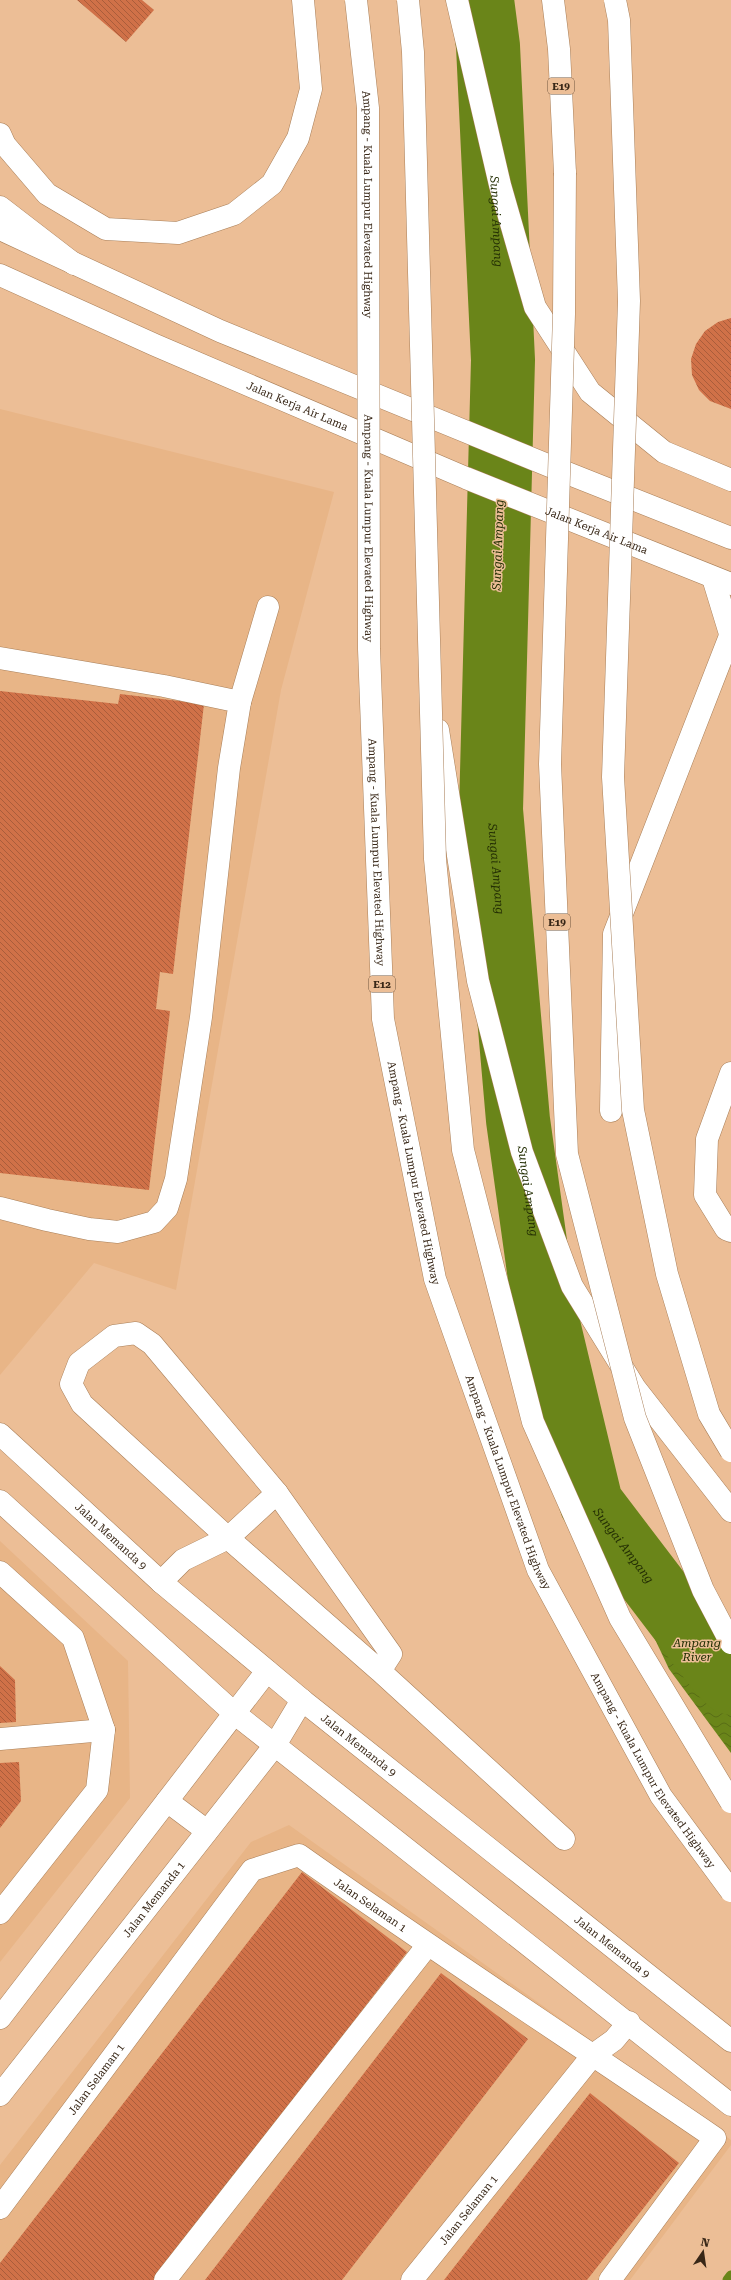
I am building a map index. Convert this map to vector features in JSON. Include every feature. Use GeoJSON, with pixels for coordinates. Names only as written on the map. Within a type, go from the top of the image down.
{"type":"FeatureCollection","features":[{"type":"Feature","properties":{"kind":"main road"},"geometry":{"type":"LineString","coordinates":[[0,134],[5,145],[47,194],[106,229],[178,233],[234,214],[272,184],[298,138],[311,89],[303,0]]}},
{"type":"Feature","properties":{"kind":"main road","name":"Ampang - Kuala Lumpur Elevated Highway"},"geometry":{"type":"LineString","coordinates":[[356,0],[368,108],[369,649],[383,1019],[435,1279],[538,1570],[662,1796],[731,1892]]}},
{"type":"Feature","properties":{"kind":"main road"},"geometry":{"type":"LineString","coordinates":[[408,0],[413,52],[435,859],[463,1150],[534,1422],[620,1618],[731,1802]]}},
{"type":"Feature","properties":{"kind":"main road"},"geometry":{"type":"LineString","coordinates":[[457,0],[500,185],[535,307],[590,392],[664,452],[731,480]]}},
{"type":"Feature","properties":{"kind":"main road","name":"E19"},"geometry":{"type":"LineString","coordinates":[[553,0],[559,49],[565,173],[564,314],[550,764],[567,1154],[635,1418],[703,1590],[731,1643]]}},
{"type":"Feature","properties":{"kind":"main road"},"geometry":{"type":"LineString","coordinates":[[615,0],[619,20],[629,301],[613,777],[633,1110],[667,1274],[709,1414],[731,1451]]}},
{"type":"Feature","properties":{"kind":"main road"},"geometry":{"type":"LineString","coordinates":[[0,207],[74,264]]}},
{"type":"Feature","properties":{"kind":"main road"},"geometry":{"type":"LineString","coordinates":[[0,229],[220,331],[731,538]]}},
{"type":"Feature","properties":{"kind":"main road","name":"Jalan Kerja Air Lama"},"geometry":{"type":"LineString","coordinates":[[0,275],[155,345],[466,478],[722,581]]}},
{"type":"Feature","properties":{"kind":"main road"},"geometry":{"type":"LineString","coordinates":[[611,1111],[614,934],[731,636],[722,581]]}},
{"type":"Feature","properties":{"kind":"main road"},"geometry":{"type":"LineString","coordinates":[[0,1208],[89,1229],[118,1232],[154,1222],[167,1208],[176,1180],[201,1017],[229,768],[240,702],[268,607]]}},
{"type":"Feature","properties":{"kind":"main road"},"geometry":{"type":"LineString","coordinates":[[0,658],[164,686],[240,702]]}},
{"type":"Feature","properties":{"kind":"main road"},"geometry":{"type":"LineString","coordinates":[[431,689],[459,854],[478,981],[522,1152],[572,1286],[635,1388],[731,1511]]}},
{"type":"Feature","properties":{"kind":"main road"},"geometry":{"type":"LineString","coordinates":[[731,1073],[707,1139],[705,1196],[726,1229],[731,1231]]}},
{"type":"Feature","properties":{"kind":"main road"},"geometry":{"type":"LineString","coordinates":[[380,1671],[391,1654],[277,1493],[152,1344],[136,1333],[114,1336],[79,1362],[71,1384],[82,1404],[228,1538],[380,1671],[564,1839]]}},
{"type":"Feature","properties":{"kind":"main road","name":"Jalan Memanda 9"},"geometry":{"type":"LineString","coordinates":[[0,1434],[161,1582],[267,1671],[731,2040]]}},
{"type":"Feature","properties":{"kind":"main road"},"geometry":{"type":"LineString","coordinates":[[161,1582],[183,1560],[228,1538],[277,1493]]}},
{"type":"Feature","properties":{"kind":"main road"},"geometry":{"type":"LineString","coordinates":[[0,1501],[234,1713],[629,2022],[731,2105]]}},
{"type":"Feature","properties":{"kind":"main road"},"geometry":{"type":"LineString","coordinates":[[0,1572],[73,1638],[104,1730],[97,1790],[0,1913]]}},
{"type":"Feature","properties":{"kind":"main road"},"geometry":{"type":"LineString","coordinates":[[0,2018],[267,1671]]}},
{"type":"Feature","properties":{"kind":"main road","name":"Jalan Memanda 1"},"geometry":{"type":"LineString","coordinates":[[0,2095],[274,1745],[302,1700]]}},
{"type":"Feature","properties":{"kind":"main road"},"geometry":{"type":"LineString","coordinates":[[0,1739],[104,1730]]}},
{"type":"Feature","properties":{"kind":"main road"},"geometry":{"type":"LineString","coordinates":[[167,1801],[207,1831]]}},
{"type":"Feature","properties":{"kind":"main road","name":"Jalan Selaman 1"},"geometry":{"type":"LineString","coordinates":[[0,2208],[252,1870],[299,1855],[427,1946],[593,2055],[412,2280]]}},
{"type":"Feature","properties":{"kind":"main road"},"geometry":{"type":"LineString","coordinates":[[165,2280],[427,1946]]}},
{"type":"Feature","properties":{"kind":"main road"},"geometry":{"type":"LineString","coordinates":[[610,2280],[715,2138],[593,2055],[614,2040],[629,2022]]}},
{"type":"Feature","properties":{"kind":"shaded area"},"geometry":{"type":"Polygon","coordinates":[[[0,409],[334,492],[281,690],[176,1290],[94,1263],[0,1375],[0,409]]]}},
{"type":"Feature","properties":{"kind":"shaded area"},"geometry":{"type":"Polygon","coordinates":[[[0,1541],[128,1661],[130,1798],[0,1962],[0,1541]]]}},
{"type":"Feature","properties":{"kind":"shaded area"},"geometry":{"type":"Polygon","coordinates":[[[289,1825],[731,2140],[731,2145],[630,2280],[0,2280],[0,2165],[251,1842],[289,1825]]]}},
{"type":"Feature","properties":{"kind":"water","name":"Ampang River"},"geometry":{"type":"Polygon","coordinates":[[[591,1503],[731,1636],[731,1753],[669,1669],[591,1503]]]}},
{"type":"Feature","properties":{"kind":"building"},"geometry":{"type":"Polygon","coordinates":[[[77,0],[142,0],[154,10],[126,42],[77,0]]]}},
{"type":"Feature","properties":{"kind":"building"},"geometry":{"type":"Polygon","coordinates":[[[731,318],[731,409],[710,401],[699,390],[692,375],[691,359],[696,344],[705,331],[718,322],[731,318]]]}},
{"type":"Feature","properties":{"kind":"building"},"geometry":{"type":"Polygon","coordinates":[[[0,691],[118,704],[120,694],[204,704],[173,974],[160,972],[156,1009],[170,1011],[149,1190],[0,1173],[0,691]]]}},
{"type":"Feature","properties":{"kind":"building"},"geometry":{"type":"Polygon","coordinates":[[[0,1666],[15,1680],[16,1722],[0,1723],[0,1666]]]}},
{"type":"Feature","properties":{"kind":"building"},"geometry":{"type":"Polygon","coordinates":[[[19,1762],[21,1801],[0,1828],[0,1763],[19,1762]]]}},
{"type":"Feature","properties":{"kind":"building"},"geometry":{"type":"Polygon","coordinates":[[[302,1872],[407,1952],[154,2280],[0,2280],[0,2263],[302,1872]]]}},
{"type":"Feature","properties":{"kind":"building"},"geometry":{"type":"Polygon","coordinates":[[[441,1973],[528,2039],[342,2280],[205,2280],[441,1973]]]}},
{"type":"Feature","properties":{"kind":"building"},"geometry":{"type":"Polygon","coordinates":[[[590,2093],[679,2163],[587,2280],[444,2280],[590,2093]]]}},
{"type":"Feature","properties":{"kind":"waterway","name":"Sungai Ampang"},"geometry":{"type":"LineString","coordinates":[[482,0],[488,46],[503,360],[491,810],[518,1120],[544,1307],[591,1503],[719,1671],[731,1683]]}},
{"type":"Feature","properties":{"kind":"waterway"},"geometry":{"type":"LineString","coordinates":[[728,2280],[731,2276]]}}]}
